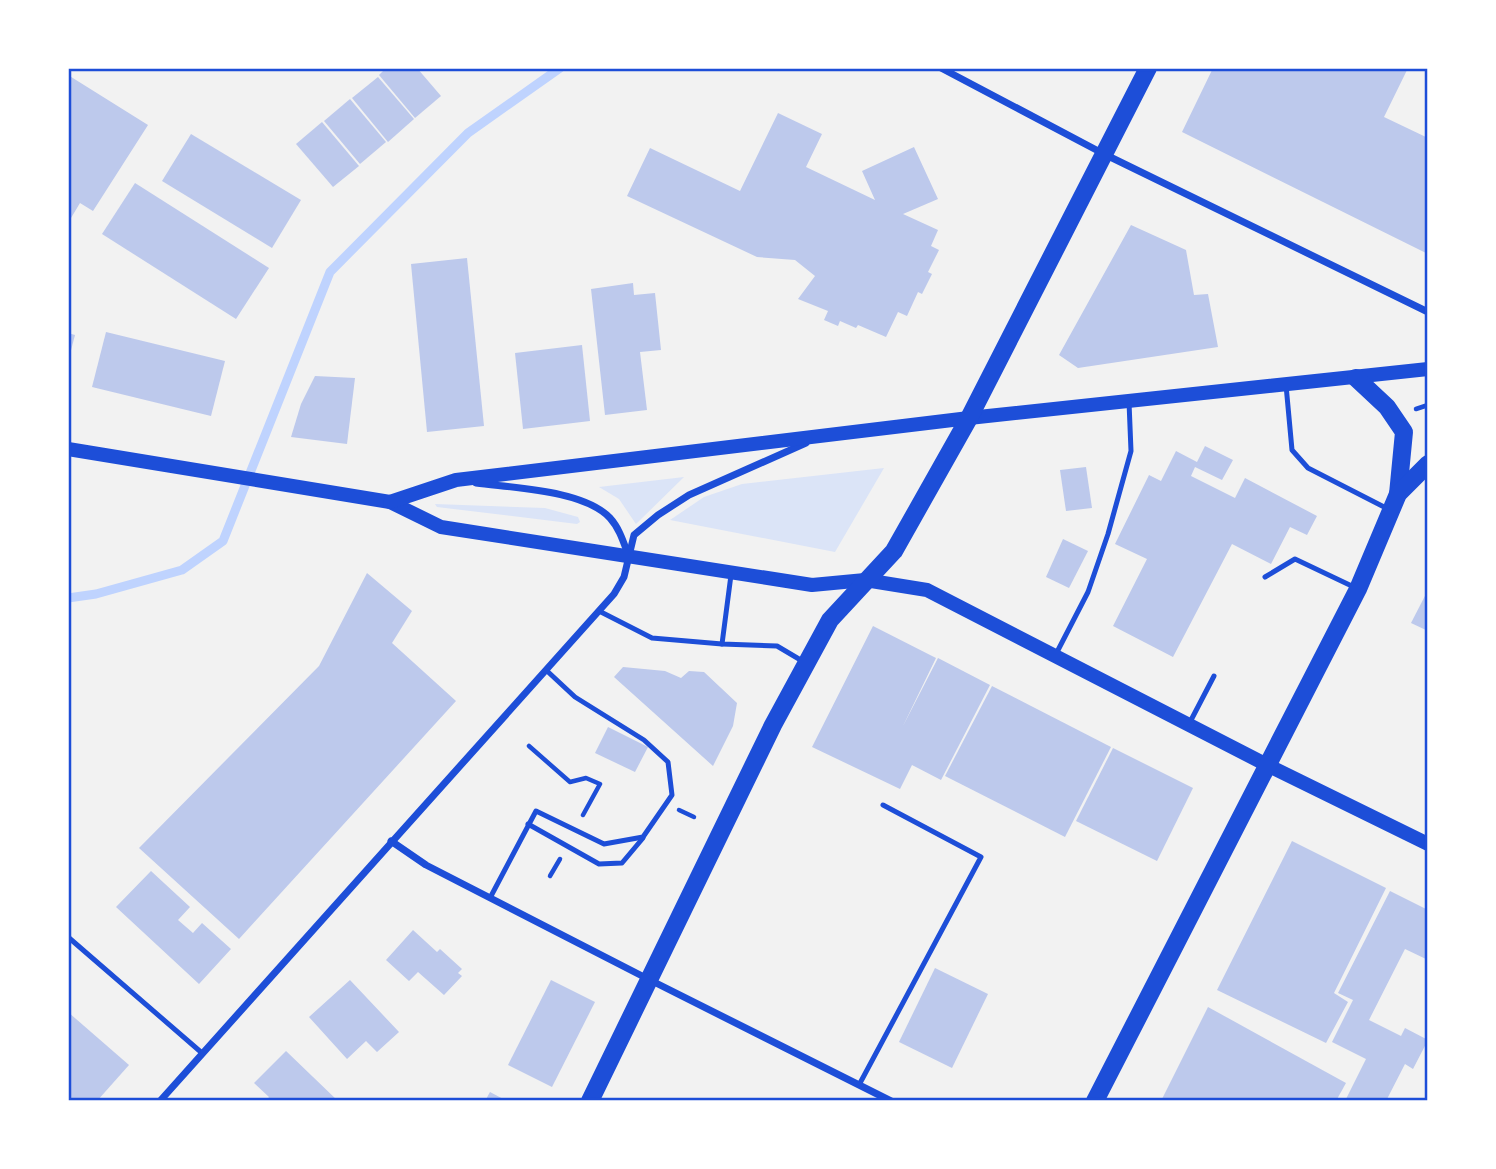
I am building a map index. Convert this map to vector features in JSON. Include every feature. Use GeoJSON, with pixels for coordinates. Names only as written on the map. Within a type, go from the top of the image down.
{"type":"FeatureCollection","features":[{"type":"Feature","properties":{"kind":"main road"},"geometry":{"type":"LineString","coordinates":[[590,1101],[773,725],[806,663],[830,620],[894,551],[969,418],[1148,68]]}},
{"type":"Feature","properties":{"kind":"main road"},"geometry":{"type":"LineString","coordinates":[[390,502],[456,480],[969,418],[1428,369]]}},
{"type":"Feature","properties":{"kind":"main road"},"geometry":{"type":"LineString","coordinates":[[1095,1101],[1358,589],[1395,502],[1404,432],[1387,407],[1356,378]]}},
{"type":"Feature","properties":{"kind":"main road"},"geometry":{"type":"LineString","coordinates":[[68,449],[390,502],[441,527],[629,558],[812,585],[865,580],[927,590],[1267,765],[1428,844]]}},
{"type":"Feature","properties":{"kind":"main road"},"geometry":{"type":"LineString","coordinates":[[1395,502],[1428,464]]}},
{"type":"Feature","properties":{"kind":"street"},"geometry":{"type":"LineString","coordinates":[[941,68],[1104,154],[1428,312]]}},
{"type":"Feature","properties":{"kind":"street"},"geometry":{"type":"LineString","coordinates":[[160,1101],[620,586],[636,532],[677,502],[823,435]]}},
{"type":"Feature","properties":{"kind":"street"},"geometry":{"type":"LineString","coordinates":[[456,480],[562,496],[587,503],[604,512],[615,524],[629,558]]}},
{"type":"Feature","properties":{"kind":"street"},"geometry":{"type":"LineString","coordinates":[[391,841],[426,864],[490,898],[891,1101]]}},
{"type":"Feature","properties":{"kind":"lane"},"geometry":{"type":"LineString","coordinates":[[1286,385],[1292,450],[1308,468],[1395,502]]}},
{"type":"Feature","properties":{"kind":"lane"},"geometry":{"type":"LineString","coordinates":[[1055,656],[1087,592],[1108,534],[1131,451],[1129,401]]}},
{"type":"Feature","properties":{"kind":"lane"},"geometry":{"type":"LineString","coordinates":[[1265,577],[1295,559],[1358,589]]}},
{"type":"Feature","properties":{"kind":"lane"},"geometry":{"type":"LineString","coordinates":[[722,644],[731,573]]}},
{"type":"Feature","properties":{"kind":"lane"},"geometry":{"type":"LineString","coordinates":[[599,611],[652,638],[777,646],[806,663]]}},
{"type":"Feature","properties":{"kind":"lane"},"geometry":{"type":"LineString","coordinates":[[528,824],[599,864],[622,863],[643,838],[672,795],[668,762],[644,740],[575,697],[546,670]]}},
{"type":"Feature","properties":{"kind":"lane"},"geometry":{"type":"LineString","coordinates":[[1189,724],[1214,676]]}},
{"type":"Feature","properties":{"kind":"lane"},"geometry":{"type":"LineString","coordinates":[[859,1085],[981,857],[883,805]]}},
{"type":"Feature","properties":{"kind":"lane"},"geometry":{"type":"LineString","coordinates":[[490,898],[536,811],[604,844],[643,838]]}},
{"type":"Feature","properties":{"kind":"lane"},"geometry":{"type":"LineString","coordinates":[[68,937],[202,1053]]}},
{"type":"Feature","properties":{"kind":"path"},"geometry":{"type":"LineString","coordinates":[[1416,409],[1428,405]]}},
{"type":"Feature","properties":{"kind":"path"},"geometry":{"type":"LineString","coordinates":[[529,746],[569,782],[586,778],[600,784],[580,820]]}},
{"type":"Feature","properties":{"kind":"path"},"geometry":{"type":"LineString","coordinates":[[675,808],[694,817]]}},
{"type":"Feature","properties":{"kind":"path"},"geometry":{"type":"LineString","coordinates":[[550,876],[564,852]]}},
{"type":"Feature","properties":{"kind":"shaded area"},"geometry":{"type":"Polygon","coordinates":[[[884,468],[835,552],[670,520],[704,497],[742,484],[884,468]]]}},
{"type":"Feature","properties":{"kind":"shaded area"},"geometry":{"type":"Polygon","coordinates":[[[684,477],[636,524],[619,499],[599,487],[684,477]]]}},
{"type":"Feature","properties":{"kind":"shaded area"},"geometry":{"type":"Polygon","coordinates":[[[435,504],[545,508],[578,517],[580,522],[577,524],[437,507],[435,504]]]}},
{"type":"Feature","properties":{"kind":"building"},"geometry":{"type":"Polygon","coordinates":[[[386,68],[417,68],[441,96],[415,118],[379,75],[386,68]]]}},
{"type":"Feature","properties":{"kind":"building"},"geometry":{"type":"Polygon","coordinates":[[[1213,68],[1408,68],[1384,117],[1428,138],[1428,254],[1182,132],[1213,68]]]}},
{"type":"Feature","properties":{"kind":"building"},"geometry":{"type":"Polygon","coordinates":[[[68,75],[148,125],[93,211],[80,203],[68,223],[68,75]]]}},
{"type":"Feature","properties":{"kind":"building"},"geometry":{"type":"Polygon","coordinates":[[[378,77],[414,119],[388,142],[352,98],[378,77]]]}},
{"type":"Feature","properties":{"kind":"building"},"geometry":{"type":"Polygon","coordinates":[[[350,99],[386,142],[360,164],[324,121],[350,99]]]}},
{"type":"Feature","properties":{"kind":"building"},"geometry":{"type":"Polygon","coordinates":[[[778,113],[822,134],[806,167],[875,200],[862,171],[914,147],[938,199],[903,214],[938,230],[931,246],[939,250],[928,272],[932,274],[922,294],[918,292],[907,316],[898,312],[886,337],[858,325],[856,328],[840,321],[838,326],[824,320],[828,311],[798,299],[815,276],[795,260],[757,257],[627,196],[650,148],[740,191],[778,113]]]}},
{"type":"Feature","properties":{"kind":"building"},"geometry":{"type":"Polygon","coordinates":[[[322,122],[359,166],[333,187],[296,144],[322,122]]]}},
{"type":"Feature","properties":{"kind":"building"},"geometry":{"type":"Polygon","coordinates":[[[191,134],[301,200],[272,248],[162,181],[191,134]]]}},
{"type":"Feature","properties":{"kind":"building"},"geometry":{"type":"Polygon","coordinates":[[[135,183],[269,268],[236,319],[102,234],[135,183]]]}},
{"type":"Feature","properties":{"kind":"building"},"geometry":{"type":"Polygon","coordinates":[[[1131,225],[1186,250],[1194,295],[1208,294],[1218,347],[1078,368],[1059,355],[1131,225]]]}},
{"type":"Feature","properties":{"kind":"building"},"geometry":{"type":"Polygon","coordinates":[[[467,258],[484,426],[427,432],[411,264],[467,258]]]}},
{"type":"Feature","properties":{"kind":"building"},"geometry":{"type":"Polygon","coordinates":[[[633,283],[634,295],[655,293],[661,350],[640,352],[647,410],[605,415],[591,289],[633,283]]]}},
{"type":"Feature","properties":{"kind":"building"},"geometry":{"type":"Polygon","coordinates":[[[106,332],[225,361],[211,416],[92,387],[106,332]]]}},
{"type":"Feature","properties":{"kind":"building"},"geometry":{"type":"Polygon","coordinates":[[[68,333],[75,335],[69,358],[68,358],[68,333]]]}},
{"type":"Feature","properties":{"kind":"building"},"geometry":{"type":"Polygon","coordinates":[[[582,345],[590,421],[523,429],[515,353],[582,345]]]}},
{"type":"Feature","properties":{"kind":"building"},"geometry":{"type":"Polygon","coordinates":[[[315,376],[355,378],[347,444],[291,437],[301,404],[315,376]]]}},
{"type":"Feature","properties":{"kind":"building"},"geometry":{"type":"Polygon","coordinates":[[[1205,446],[1233,460],[1222,480],[1195,467],[1191,476],[1235,498],[1245,478],[1317,516],[1307,535],[1290,527],[1271,564],[1232,544],[1173,657],[1113,626],[1147,559],[1115,544],[1149,475],[1161,481],[1176,451],[1197,462],[1205,446]]]}},
{"type":"Feature","properties":{"kind":"building"},"geometry":{"type":"Polygon","coordinates":[[[1086,467],[1092,508],[1066,511],[1060,470],[1086,467]]]}},
{"type":"Feature","properties":{"kind":"building"},"geometry":{"type":"Polygon","coordinates":[[[1063,539],[1088,551],[1069,588],[1046,577],[1063,539]]]}},
{"type":"Feature","properties":{"kind":"building"},"geometry":{"type":"Polygon","coordinates":[[[367,573],[412,611],[392,643],[456,701],[239,939],[139,848],[319,666],[367,573]]]}},
{"type":"Feature","properties":{"kind":"building"},"geometry":{"type":"Polygon","coordinates":[[[1428,590],[1428,631],[1411,623],[1428,590]]]}},
{"type":"Feature","properties":{"kind":"building"},"geometry":{"type":"Polygon","coordinates":[[[873,626],[936,658],[903,726],[938,658],[990,685],[941,780],[912,765],[900,789],[812,747],[873,626]]]}},
{"type":"Feature","properties":{"kind":"building"},"geometry":{"type":"Polygon","coordinates":[[[623,667],[665,671],[681,678],[689,671],[704,672],[737,703],[733,726],[713,766],[614,677],[623,667]]]}},
{"type":"Feature","properties":{"kind":"building"},"geometry":{"type":"Polygon","coordinates":[[[992,686],[1111,747],[1065,837],[945,776],[992,686]]]}},
{"type":"Feature","properties":{"kind":"building"},"geometry":{"type":"Polygon","coordinates":[[[608,727],[648,747],[635,772],[595,753],[608,727]]]}},
{"type":"Feature","properties":{"kind":"building"},"geometry":{"type":"Polygon","coordinates":[[[1113,748],[1193,788],[1157,861],[1076,821],[1113,748]]]}},
{"type":"Feature","properties":{"kind":"building"},"geometry":{"type":"Polygon","coordinates":[[[1292,841],[1386,888],[1334,993],[1348,1002],[1326,1043],[1217,990],[1292,841]]]}},
{"type":"Feature","properties":{"kind":"building"},"geometry":{"type":"Polygon","coordinates":[[[151,871],[190,907],[178,920],[193,933],[202,923],[231,949],[199,984],[116,907],[151,871]]]}},
{"type":"Feature","properties":{"kind":"building"},"geometry":{"type":"Polygon","coordinates":[[[1390,891],[1428,910],[1428,960],[1405,949],[1369,1020],[1401,1036],[1405,1028],[1428,1040],[1413,1069],[1405,1064],[1386,1101],[1345,1101],[1366,1059],[1332,1042],[1353,1000],[1338,993],[1390,891]]]}},
{"type":"Feature","properties":{"kind":"building"},"geometry":{"type":"Polygon","coordinates":[[[413,930],[437,952],[440,949],[462,969],[458,973],[462,976],[444,995],[418,972],[409,981],[386,960],[413,930]]]}},
{"type":"Feature","properties":{"kind":"building"},"geometry":{"type":"Polygon","coordinates":[[[935,968],[988,994],[952,1068],[899,1042],[935,968]]]}},
{"type":"Feature","properties":{"kind":"building"},"geometry":{"type":"Polygon","coordinates":[[[350,980],[399,1032],[377,1052],[366,1041],[347,1059],[309,1017],[350,980]]]}},
{"type":"Feature","properties":{"kind":"building"},"geometry":{"type":"Polygon","coordinates":[[[551,980],[595,1002],[552,1087],[508,1065],[551,980]]]}},
{"type":"Feature","properties":{"kind":"building"},"geometry":{"type":"Polygon","coordinates":[[[1208,1007],[1346,1083],[1336,1101],[1161,1101],[1208,1007]]]}},
{"type":"Feature","properties":{"kind":"building"},"geometry":{"type":"Polygon","coordinates":[[[68,1012],[129,1065],[97,1101],[68,1101],[68,1012]]]}},
{"type":"Feature","properties":{"kind":"building"},"geometry":{"type":"Polygon","coordinates":[[[286,1051],[338,1101],[266,1101],[269,1097],[254,1083],[286,1051]]]}},
{"type":"Feature","properties":{"kind":"building"},"geometry":{"type":"Polygon","coordinates":[[[490,1092],[507,1101],[485,1101],[490,1092]]]}},
{"type":"Feature","properties":{"kind":"waterway"},"geometry":{"type":"LineString","coordinates":[[68,598],[96,594],[182,570],[223,541],[330,272],[468,133],[560,68]]}}]}
